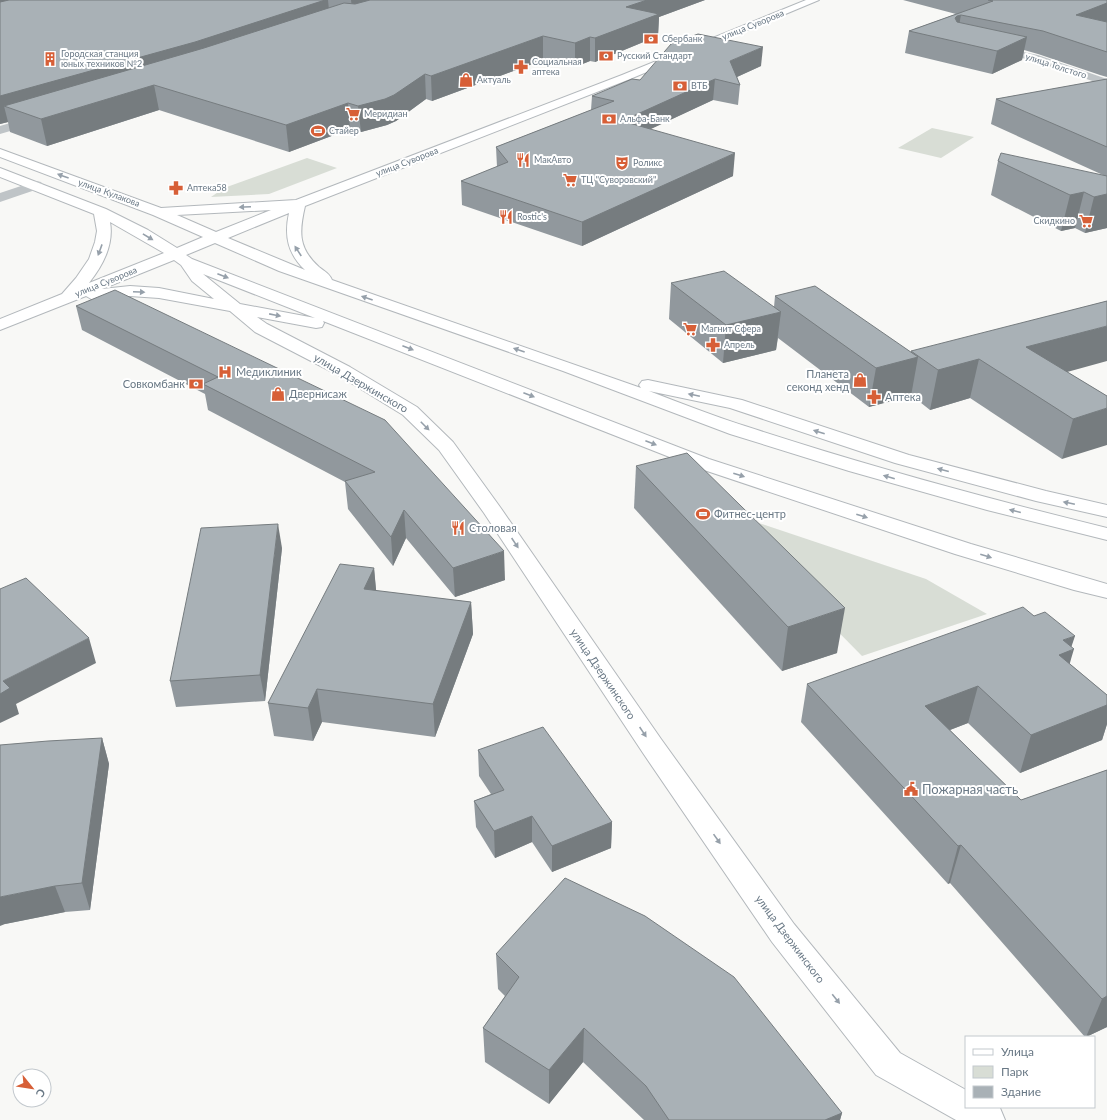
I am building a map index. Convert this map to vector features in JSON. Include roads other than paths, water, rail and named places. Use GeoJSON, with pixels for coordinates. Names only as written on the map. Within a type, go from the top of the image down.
{"type":"FeatureCollection","features":[{"type":"Feature","properties":{"kind":"main road","name":"улица Суворова"},"geometry":{"type":"LineString","coordinates":[[0,325],[66,298],[182,258],[216,238],[298,204],[626,77],[814,0]]}},
{"type":"Feature","properties":{"kind":"main road","name":"улица Кулакова"},"geometry":{"type":"LineString","coordinates":[[0,153],[158,212],[284,268],[335,287],[569,367]]}},
{"type":"Feature","properties":{"kind":"main road","name":"улица Кулакова"},"geometry":{"type":"LineString","coordinates":[[0,172],[36,185],[127,224],[182,258]]}},
{"type":"Feature","properties":{"kind":"main road"},"geometry":{"type":"LineString","coordinates":[[158,212],[298,204],[292,230],[294,247],[309,267],[335,287]]}},
{"type":"Feature","properties":{"kind":"main road"},"geometry":{"type":"LineString","coordinates":[[66,298],[78,288],[91,270],[100,249],[104,233],[101,212]]}},
{"type":"Feature","properties":{"kind":"main road"},"geometry":{"type":"LineString","coordinates":[[182,258],[702,463],[963,549],[1082,585],[1107,591]]}},
{"type":"Feature","properties":{"kind":"main road","name":"улица Дзержинского"},"geometry":{"type":"LineString","coordinates":[[182,258],[198,278],[260,328],[344,371],[410,411],[446,446],[493,511],[652,746],[783,933],[888,1064],[965,1107]]}},
{"type":"Feature","properties":{"kind":"main road"},"geometry":{"type":"LineString","coordinates":[[45,307],[98,294],[130,291],[159,293],[372,334]]}},
{"type":"Feature","properties":{"kind":"main road"},"geometry":{"type":"LineString","coordinates":[[569,367],[737,430],[856,468],[994,506],[1107,534]]}},
{"type":"Feature","properties":{"kind":"main road"},"geometry":{"type":"LineString","coordinates":[[569,367],[724,401],[902,459],[1043,497],[1107,511]]}},
{"type":"Feature","properties":{"kind":"main road","name":"улица Дзержинского"},"geometry":{"type":"LineString","coordinates":[[967,1108],[988,1120]]}},
{"type":"Feature","properties":{"kind":"street","name":"улица Толстого"},"geometry":{"type":"LineString","coordinates":[[980,46],[1034,57],[1107,83]]}},
{"type":"Feature","properties":{"kind":"street"},"geometry":{"type":"LineString","coordinates":[[0,130],[50,116]]}},
{"type":"Feature","properties":{"kind":"street"},"geometry":{"type":"LineString","coordinates":[[0,198],[36,185]]}},
{"type":"Feature","properties":{"kind":"place","name":"Сбербанк"},"geometry":{"type":"Point","coordinates":[651,39]}},
{"type":"Feature","properties":{"kind":"place","name":"Русский Стандарт"},"geometry":{"type":"Point","coordinates":[606,56]}},
{"type":"Feature","properties":{"kind":"place","name":"Городская станция юных техников №2"},"geometry":{"type":"Point","coordinates":[50,59]}},
{"type":"Feature","properties":{"kind":"place","name":"Социальная аптека"},"geometry":{"type":"Point","coordinates":[521,67]}},
{"type":"Feature","properties":{"kind":"place","name":"Актуаль"},"geometry":{"type":"Point","coordinates":[466,80]}},
{"type":"Feature","properties":{"kind":"place","name":"ВТБ"},"geometry":{"type":"Point","coordinates":[680,86]}},
{"type":"Feature","properties":{"kind":"place","name":"Меридиан"},"geometry":{"type":"Point","coordinates":[353,114]}},
{"type":"Feature","properties":{"kind":"place","name":"Альфа-Банк"},"geometry":{"type":"Point","coordinates":[609,119]}},
{"type":"Feature","properties":{"kind":"place","name":"Стайер"},"geometry":{"type":"Point","coordinates":[318,131]}},
{"type":"Feature","properties":{"kind":"place","name":"МакАвто"},"geometry":{"type":"Point","coordinates":[523,160]}},
{"type":"Feature","properties":{"kind":"place","name":"Роликс"},"geometry":{"type":"Point","coordinates":[622,163]}},
{"type":"Feature","properties":{"kind":"place","name":"ТЦ \"Суворовский\""},"geometry":{"type":"Point","coordinates":[570,180]}},
{"type":"Feature","properties":{"kind":"place","name":"Аптека58"},"geometry":{"type":"Point","coordinates":[176,188]}},
{"type":"Feature","properties":{"kind":"place","name":"Rostic's"},"geometry":{"type":"Point","coordinates":[506,217]}},
{"type":"Feature","properties":{"kind":"place","name":"Скидкино"},"geometry":{"type":"Point","coordinates":[1086,221]}},
{"type":"Feature","properties":{"kind":"place","name":"Магнит Сфера"},"geometry":{"type":"Point","coordinates":[690,329]}},
{"type":"Feature","properties":{"kind":"place","name":"Апрель"},"geometry":{"type":"Point","coordinates":[713,345]}},
{"type":"Feature","properties":{"kind":"place","name":"Медиклиник"},"geometry":{"type":"Point","coordinates":[225,372]}},
{"type":"Feature","properties":{"kind":"place","name":"Планета секонд хенд"},"geometry":{"type":"Point","coordinates":[860,380]}},
{"type":"Feature","properties":{"kind":"place","name":"Совкомбанк"},"geometry":{"type":"Point","coordinates":[196,384]}},
{"type":"Feature","properties":{"kind":"place","name":"Двернисаж"},"geometry":{"type":"Point","coordinates":[278,394]}},
{"type":"Feature","properties":{"kind":"place","name":"Аптека"},"geometry":{"type":"Point","coordinates":[874,397]}},
{"type":"Feature","properties":{"kind":"place","name":"Фитнес-центр"},"geometry":{"type":"Point","coordinates":[703,514]}},
{"type":"Feature","properties":{"kind":"place","name":"Столовая"},"geometry":{"type":"Point","coordinates":[458,528]}},
{"type":"Feature","properties":{"kind":"place","name":"Пожарная часть"},"geometry":{"type":"Point","coordinates":[911,789]}}]}
